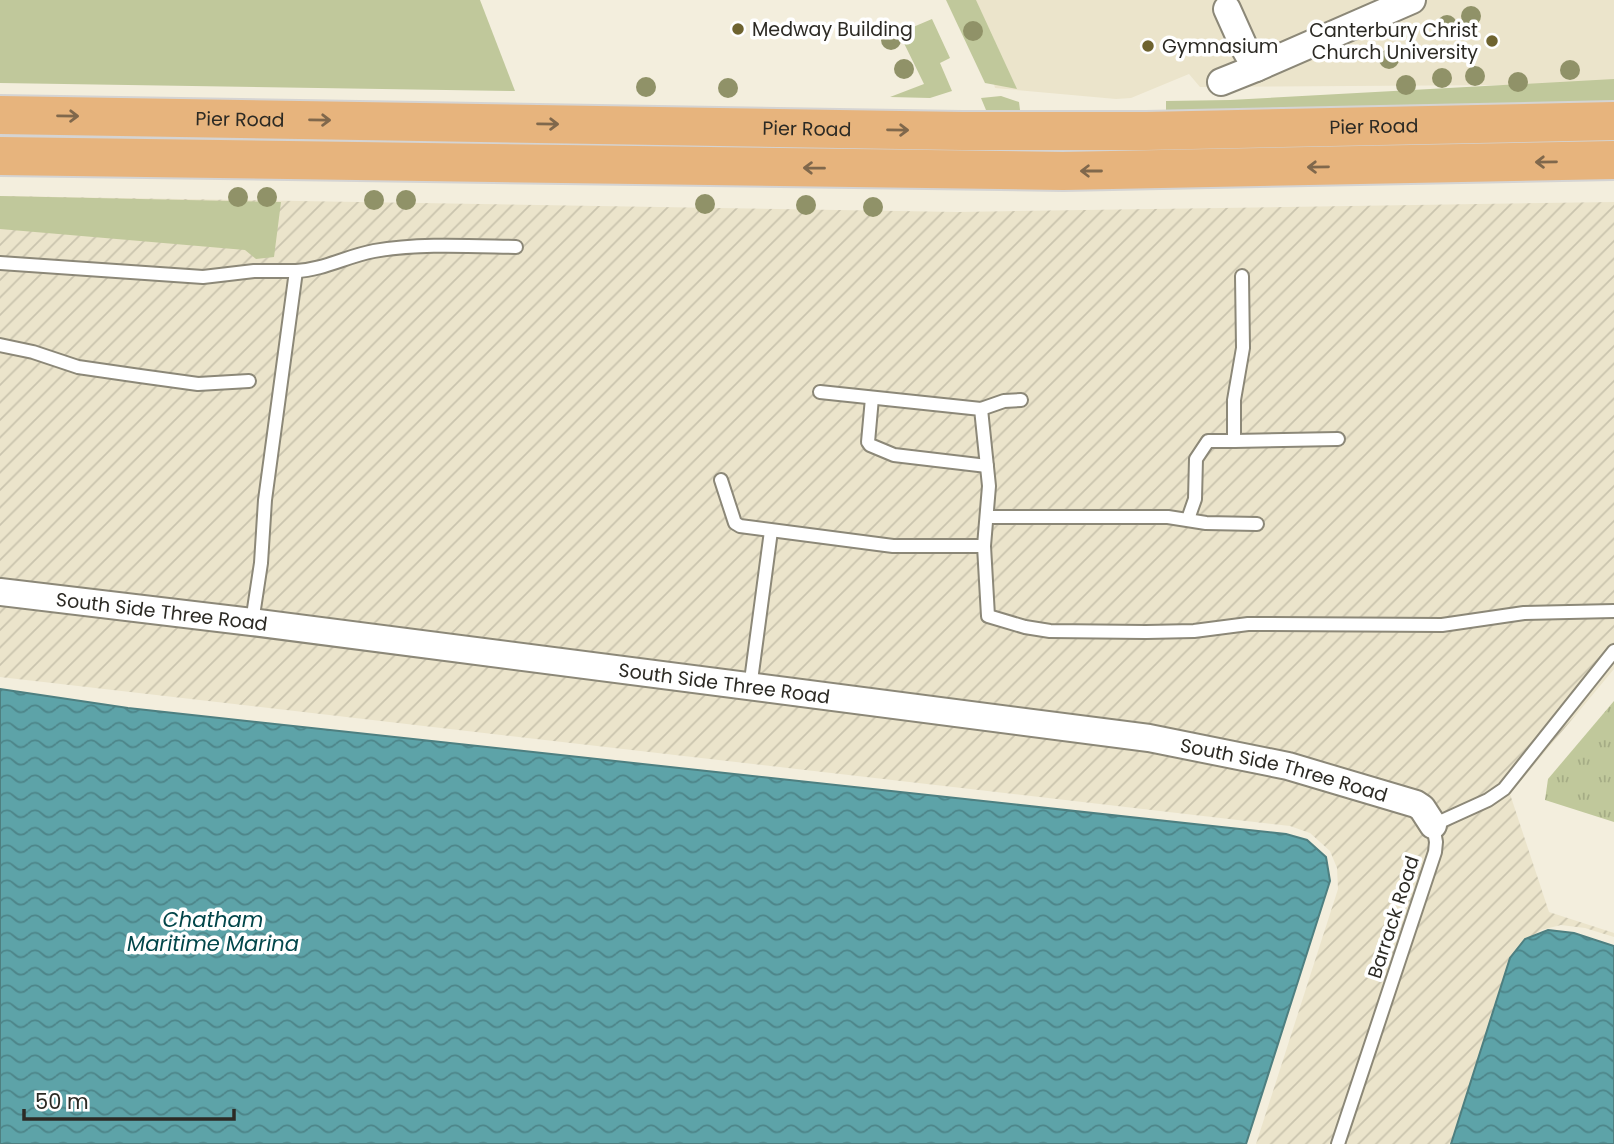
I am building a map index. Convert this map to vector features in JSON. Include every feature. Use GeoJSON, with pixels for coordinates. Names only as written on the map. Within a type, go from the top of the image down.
{"type":"FeatureCollection","features":[{"type":"Feature","properties":{"kind":"main road","name":"Pier Road"},"geometry":{"type":"LineString","coordinates":[[0,115],[1017,131],[1146,131],[1614,121]]}},
{"type":"Feature","properties":{"kind":"main road","name":"Pier Road"},"geometry":{"type":"LineString","coordinates":[[0,156],[1063,171],[1614,160]]}},
{"type":"Feature","properties":{"kind":"street"},"geometry":{"type":"LineString","coordinates":[[1221,82],[1256,68],[1384,5],[1412,0]]}},
{"type":"Feature","properties":{"kind":"street"},"geometry":{"type":"LineString","coordinates":[[1226,5],[1256,68]]}},
{"type":"Feature","properties":{"kind":"street","name":"South Side Three Road"},"geometry":{"type":"LineString","coordinates":[[0,592],[1149,737],[1288,766],[1416,804],[1422,808],[1433,825]]}},
{"type":"Feature","properties":{"kind":"lane"},"geometry":{"type":"LineString","coordinates":[[0,263],[203,277],[254,271],[316,269],[379,251],[425,247],[516,247]]}},
{"type":"Feature","properties":{"kind":"lane"},"geometry":{"type":"LineString","coordinates":[[252,622],[261,563],[265,500],[296,271]]}},
{"type":"Feature","properties":{"kind":"lane"},"geometry":{"type":"LineString","coordinates":[[1234,441],[1234,400],[1243,348],[1242,276]]}},
{"type":"Feature","properties":{"kind":"lane"},"geometry":{"type":"LineString","coordinates":[[0,345],[33,352],[78,367],[140,376],[198,384],[249,381]]}},
{"type":"Feature","properties":{"kind":"lane"},"geometry":{"type":"LineString","coordinates":[[820,392],[981,409],[1004,401],[1021,400]]}},
{"type":"Feature","properties":{"kind":"lane"},"geometry":{"type":"LineString","coordinates":[[873,398],[868,442],[870,445],[894,455],[987,466]]}},
{"type":"Feature","properties":{"kind":"lane"},"geometry":{"type":"LineString","coordinates":[[981,409],[989,486],[984,546],[988,616],[1024,627],[1050,631],[1194,631],[1248,624],[1442,625],[1524,613],[1614,611]]}},
{"type":"Feature","properties":{"kind":"lane"},"geometry":{"type":"LineString","coordinates":[[1188,519],[1195,499],[1197,457],[1208,441],[1338,439]]}},
{"type":"Feature","properties":{"kind":"lane"},"geometry":{"type":"LineString","coordinates":[[721,480],[735,523],[740,526],[893,546],[984,546]]}},
{"type":"Feature","properties":{"kind":"lane"},"geometry":{"type":"LineString","coordinates":[[987,517],[1168,517],[1206,523],[1257,524]]}},
{"type":"Feature","properties":{"kind":"lane"},"geometry":{"type":"LineString","coordinates":[[750,688],[771,531]]}},
{"type":"Feature","properties":{"kind":"lane"},"geometry":{"type":"LineString","coordinates":[[1433,825],[1488,800],[1504,789],[1614,651]]}},
{"type":"Feature","properties":{"kind":"lane","name":"Barrack Road"},"geometry":{"type":"LineString","coordinates":[[1338,1144],[1435,852],[1433,825]]}},
{"type":"Feature","properties":{"kind":"shaded area"},"geometry":{"type":"Polygon","coordinates":[[[974,0],[1614,0],[1614,81],[1512,85],[1200,87],[1189,74],[1131,98],[1116,99],[995,88],[974,0]]]}},
{"type":"Feature","properties":{"kind":"shaded area"},"geometry":{"type":"Polygon","coordinates":[[[0,196],[958,212],[1614,202],[1614,669],[1510,794],[1549,912],[1614,933],[1614,937],[1585,928],[1561,925],[1541,930],[1522,944],[1456,1144],[1256,1144],[1338,889],[1337,868],[1330,851],[1310,833],[1290,826],[0,677],[0,196]]]}},
{"type":"Feature","properties":{"kind":"green space"},"geometry":{"type":"Polygon","coordinates":[[[0,0],[480,0],[515,91],[0,83],[0,0]]]}},
{"type":"Feature","properties":{"kind":"green space"},"geometry":{"type":"Polygon","coordinates":[[[946,0],[976,0],[1017,89],[985,83],[946,0]]]}},
{"type":"Feature","properties":{"kind":"green space"},"geometry":{"type":"Polygon","coordinates":[[[932,19],[950,58],[940,63],[952,91],[930,98],[890,97],[924,84],[899,33],[932,19]]]}},
{"type":"Feature","properties":{"kind":"green space"},"geometry":{"type":"Polygon","coordinates":[[[1614,79],[1614,106],[1166,111],[1166,101],[1230,100],[1614,79]]]}},
{"type":"Feature","properties":{"kind":"green space"},"geometry":{"type":"Polygon","coordinates":[[[1001,96],[1019,102],[1020,110],[986,110],[981,98],[1001,96]]]}},
{"type":"Feature","properties":{"kind":"green space"},"geometry":{"type":"Polygon","coordinates":[[[0,196],[281,202],[274,257],[256,259],[245,250],[0,229],[0,196]]]}},
{"type":"Feature","properties":{"kind":"green space"},"geometry":{"type":"Polygon","coordinates":[[[1614,701],[1614,822],[1545,800],[1548,779],[1614,701]]]}},
{"type":"Feature","properties":{"kind":"water","name":"Chatham Maritime Marina"},"geometry":{"type":"Polygon","coordinates":[[[0,689],[128,708],[1286,834],[1307,840],[1326,857],[1330,881],[1246,1144],[0,1144],[0,689]]]}},
{"type":"Feature","properties":{"kind":"water"},"geometry":{"type":"Polygon","coordinates":[[[1548,930],[1574,933],[1614,946],[1614,1144],[1451,1144],[1510,958],[1525,939],[1548,930]]]}},
{"type":"Feature","properties":{"kind":"place","name":"Medway Building"},"geometry":{"type":"Point","coordinates":[738,29]}},
{"type":"Feature","properties":{"kind":"place","name":"Canterbury Christ Church University"},"geometry":{"type":"Point","coordinates":[1492,41]}},
{"type":"Feature","properties":{"kind":"place","name":"Gymnasium"},"geometry":{"type":"Point","coordinates":[1148,46]}}]}
